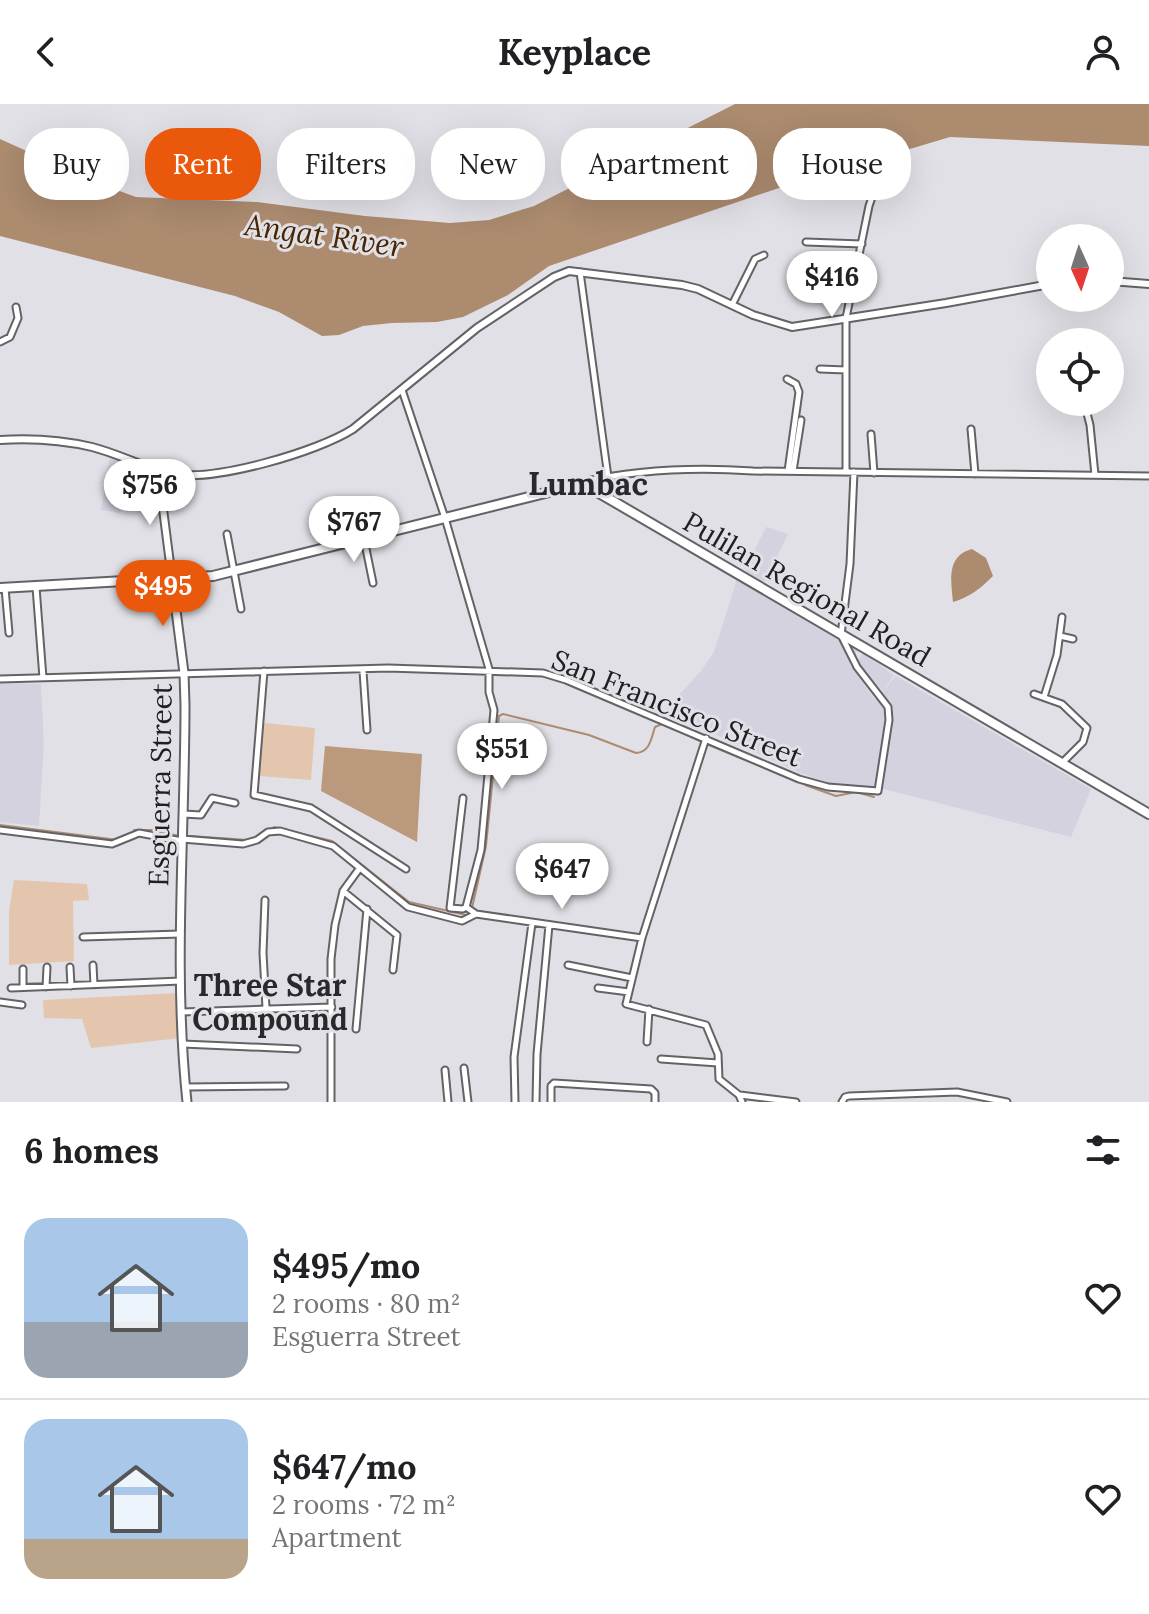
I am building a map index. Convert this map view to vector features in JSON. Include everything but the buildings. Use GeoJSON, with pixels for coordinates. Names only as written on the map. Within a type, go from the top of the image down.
{"type":"FeatureCollection","features":[{"type":"Feature","properties":{"kind":"main road"},"geometry":{"type":"LineString","coordinates":[[2,588],[172,579],[234,571],[577,485]]}},
{"type":"Feature","properties":{"kind":"main road","name":"Pulilan Regional Road"},"geometry":{"type":"LineString","coordinates":[[577,485],[594,490],[1149,814]]}},
{"type":"Feature","properties":{"kind":"main road","name":"Esguerra Street"},"geometry":{"type":"LineString","coordinates":[[172,579],[184,673],[180,934],[187,1102]]}},
{"type":"Feature","properties":{"kind":"street"},"geometry":{"type":"LineString","coordinates":[[846,472],[846,318],[871,200]]}},
{"type":"Feature","properties":{"kind":"street"},"geometry":{"type":"LineString","coordinates":[[806,242],[862,244]]}},
{"type":"Feature","properties":{"kind":"street"},"geometry":{"type":"LineString","coordinates":[[732,305],[755,259],[764,255]]}},
{"type":"Feature","properties":{"kind":"street"},"geometry":{"type":"LineString","coordinates":[[0,440],[36,439],[92,447],[179,475],[254,466],[338,438],[500,312],[554,277],[569,271],[698,289],[784,326],[804,326],[1036,287]]}},
{"type":"Feature","properties":{"kind":"street"},"geometry":{"type":"LineString","coordinates":[[580,272],[608,477]]}},
{"type":"Feature","properties":{"kind":"street"},"geometry":{"type":"LineString","coordinates":[[1124,282],[1149,284]]}},
{"type":"Feature","properties":{"kind":"street"},"geometry":{"type":"LineString","coordinates":[[0,342],[10,337],[18,318],[16,307]]}},
{"type":"Feature","properties":{"kind":"street"},"geometry":{"type":"LineString","coordinates":[[820,369],[846,370]]}},
{"type":"Feature","properties":{"kind":"street"},"geometry":{"type":"LineString","coordinates":[[787,379],[796,384],[799,392],[791,471]]}},
{"type":"Feature","properties":{"kind":"street"},"geometry":{"type":"LineString","coordinates":[[402,390],[445,518],[489,669],[489,692],[494,710],[481,850],[466,907],[460,910],[449,908],[463,798]]}},
{"type":"Feature","properties":{"kind":"street"},"geometry":{"type":"LineString","coordinates":[[1088,416],[1095,475]]}},
{"type":"Feature","properties":{"kind":"street"},"geometry":{"type":"LineString","coordinates":[[791,471],[801,420]]}},
{"type":"Feature","properties":{"kind":"street"},"geometry":{"type":"LineString","coordinates":[[971,429],[975,474]]}},
{"type":"Feature","properties":{"kind":"street"},"geometry":{"type":"LineString","coordinates":[[871,434],[874,473]]}},
{"type":"Feature","properties":{"kind":"street"},"geometry":{"type":"LineString","coordinates":[[577,485],[656,469],[705,468],[1149,476]]}},
{"type":"Feature","properties":{"kind":"street","name":"Esguerra Street"},"geometry":{"type":"LineString","coordinates":[[158,470],[172,579]]}},
{"type":"Feature","properties":{"kind":"street"},"geometry":{"type":"LineString","coordinates":[[841,635],[850,564],[854,472]]}},
{"type":"Feature","properties":{"kind":"street"},"geometry":{"type":"LineString","coordinates":[[227,534],[241,609]]}},
{"type":"Feature","properties":{"kind":"street"},"geometry":{"type":"LineString","coordinates":[[364,539],[373,583]]}},
{"type":"Feature","properties":{"kind":"street"},"geometry":{"type":"LineString","coordinates":[[35,586],[43,678]]}},
{"type":"Feature","properties":{"kind":"street"},"geometry":{"type":"LineString","coordinates":[[2,588],[9,633]]}},
{"type":"Feature","properties":{"kind":"street"},"geometry":{"type":"LineString","coordinates":[[1044,697],[1055,664],[1062,617]]}},
{"type":"Feature","properties":{"kind":"street","name":"San Francisco Street"},"geometry":{"type":"LineString","coordinates":[[0,679],[388,668],[543,673],[799,779],[828,787],[878,791],[889,720],[888,707],[857,667],[841,635]]}},
{"type":"Feature","properties":{"kind":"street"},"geometry":{"type":"LineString","coordinates":[[1060,636],[1073,639]]}},
{"type":"Feature","properties":{"kind":"street"},"geometry":{"type":"LineString","coordinates":[[363,670],[367,730]]}},
{"type":"Feature","properties":{"kind":"street"},"geometry":{"type":"LineString","coordinates":[[264,671],[254,795],[311,808],[406,869]]}},
{"type":"Feature","properties":{"kind":"street"},"geometry":{"type":"LineString","coordinates":[[1034,694],[1062,704],[1087,728],[1083,742],[1062,763]]}},
{"type":"Feature","properties":{"kind":"street"},"geometry":{"type":"LineString","coordinates":[[706,738],[642,938],[626,1004],[706,1025],[714,1043],[719,1079],[739,1095],[742,1102]]}},
{"type":"Feature","properties":{"kind":"street"},"geometry":{"type":"LineString","coordinates":[[182,814],[201,815],[212,798],[235,803]]}},
{"type":"Feature","properties":{"kind":"street"},"geometry":{"type":"LineString","coordinates":[[0,830],[112,844],[139,833],[182,840],[243,844],[257,840],[268,832],[280,831],[330,845],[408,907],[462,921],[476,914]]}},
{"type":"Feature","properties":{"kind":"street"},"geometry":{"type":"LineString","coordinates":[[331,1102],[331,959],[335,925],[343,891],[359,869]]}},
{"type":"Feature","properties":{"kind":"street"},"geometry":{"type":"LineString","coordinates":[[343,891],[398,937],[393,970]]}},
{"type":"Feature","properties":{"kind":"street"},"geometry":{"type":"LineString","coordinates":[[265,900],[263,953],[266,1008]]}},
{"type":"Feature","properties":{"kind":"street"},"geometry":{"type":"LineString","coordinates":[[466,907],[476,914],[642,938]]}},
{"type":"Feature","properties":{"kind":"street"},"geometry":{"type":"LineString","coordinates":[[356,1029],[367,909]]}},
{"type":"Feature","properties":{"kind":"street"},"geometry":{"type":"LineString","coordinates":[[515,1102],[514,1063],[532,923]]}},
{"type":"Feature","properties":{"kind":"street"},"geometry":{"type":"LineString","coordinates":[[536,1102],[537,1054],[549,925]]}},
{"type":"Feature","properties":{"kind":"street"},"geometry":{"type":"LineString","coordinates":[[83,937],[180,934]]}},
{"type":"Feature","properties":{"kind":"street"},"geometry":{"type":"LineString","coordinates":[[93,965],[94,985]]}},
{"type":"Feature","properties":{"kind":"street"},"geometry":{"type":"LineString","coordinates":[[568,965],[632,978]]}},
{"type":"Feature","properties":{"kind":"street"},"geometry":{"type":"LineString","coordinates":[[46,987],[47,967]]}},
{"type":"Feature","properties":{"kind":"street"},"geometry":{"type":"LineString","coordinates":[[70,967],[71,986]]}},
{"type":"Feature","properties":{"kind":"street"},"geometry":{"type":"LineString","coordinates":[[23,969],[23,987]]}},
{"type":"Feature","properties":{"kind":"street"},"geometry":{"type":"LineString","coordinates":[[11,988],[181,981]]}},
{"type":"Feature","properties":{"kind":"street"},"geometry":{"type":"LineString","coordinates":[[598,988],[629,992]]}},
{"type":"Feature","properties":{"kind":"street"},"geometry":{"type":"LineString","coordinates":[[0,1002],[22,1005]]}},
{"type":"Feature","properties":{"kind":"street"},"geometry":{"type":"LineString","coordinates":[[182,1012],[332,1007]]}},
{"type":"Feature","properties":{"kind":"street"},"geometry":{"type":"LineString","coordinates":[[647,1042],[649,1009]]}},
{"type":"Feature","properties":{"kind":"street"},"geometry":{"type":"LineString","coordinates":[[183,1044],[297,1049]]}},
{"type":"Feature","properties":{"kind":"street"},"geometry":{"type":"LineString","coordinates":[[661,1059],[718,1063]]}},
{"type":"Feature","properties":{"kind":"street"},"geometry":{"type":"LineString","coordinates":[[464,1068],[468,1102]]}},
{"type":"Feature","properties":{"kind":"street"},"geometry":{"type":"LineString","coordinates":[[445,1070],[448,1102]]}},
{"type":"Feature","properties":{"kind":"street"},"geometry":{"type":"LineString","coordinates":[[551,1102],[551,1086],[554,1083],[651,1089],[655,1093],[655,1102]]}},
{"type":"Feature","properties":{"kind":"street"},"geometry":{"type":"LineString","coordinates":[[186,1087],[285,1086]]}},
{"type":"Feature","properties":{"kind":"street"},"geometry":{"type":"LineString","coordinates":[[842,1102],[849,1096],[957,1092],[1007,1102]]}},
{"type":"Feature","properties":{"kind":"street"},"geometry":{"type":"LineString","coordinates":[[739,1095],[796,1102]]}},
{"type":"Feature","properties":{"kind":"shaded area"},"geometry":{"type":"Polygon","coordinates":[[[110,458],[127,464],[120,513],[101,510],[110,458]]]}},
{"type":"Feature","properties":{"kind":"shaded area"},"geometry":{"type":"Polygon","coordinates":[[[337,508],[345,535],[320,542],[312,515],[337,508]]]}},
{"type":"Feature","properties":{"kind":"shaded area"},"geometry":{"type":"Polygon","coordinates":[[[766,527],[788,534],[765,582],[745,570],[766,527]]]}},
{"type":"Feature","properties":{"kind":"shaded area"},"geometry":{"type":"Polygon","coordinates":[[[737,579],[857,651],[849,663],[875,700],[896,676],[1091,789],[1071,837],[884,789],[831,784],[664,711],[714,652],[737,579]]]}},
{"type":"Feature","properties":{"kind":"shaded area"},"geometry":{"type":"Polygon","coordinates":[[[863,653],[894,675],[883,691],[856,663],[863,653]]]}},
{"type":"Feature","properties":{"kind":"shaded area"},"geometry":{"type":"Polygon","coordinates":[[[0,683],[41,684],[44,745],[39,826],[0,822],[0,683]]]}},
{"type":"Feature","properties":{"kind":"shaded area"},"geometry":{"type":"Polygon","coordinates":[[[264,723],[315,728],[311,780],[259,776],[264,723]]]}},
{"type":"Feature","properties":{"kind":"shaded area"},"geometry":{"type":"Polygon","coordinates":[[[325,746],[422,754],[417,842],[321,791],[325,746]]]}},
{"type":"Feature","properties":{"kind":"shaded area"},"geometry":{"type":"Polygon","coordinates":[[[14,880],[87,884],[89,900],[73,901],[74,961],[9,965],[9,912],[14,880]]]}},
{"type":"Feature","properties":{"kind":"shaded area"},"geometry":{"type":"Polygon","coordinates":[[[177,993],[180,1038],[91,1048],[82,1019],[44,1018],[43,1000],[177,993]]]}},
{"type":"Feature","properties":{"kind":"water"},"geometry":{"type":"Polygon","coordinates":[[[735,104],[1149,104],[1149,146],[950,137],[911,149],[911,128],[773,128],[773,190],[757,195],[757,128],[688,128],[735,104]]]}},
{"type":"Feature","properties":{"kind":"water","name":"Angat River"},"geometry":{"type":"Polygon","coordinates":[[[0,139],[24,150],[24,200],[129,200],[129,194],[145,197],[145,200],[257,202],[450,223],[489,220],[534,206],[561,192],[561,200],[744,200],[549,266],[508,295],[463,317],[437,322],[363,326],[339,335],[322,336],[279,312],[235,296],[0,236],[0,139]]]}},
{"type":"Feature","properties":{"kind":"water"},"geometry":{"type":"Polygon","coordinates":[[[972,549],[986,558],[993,576],[975,592],[953,602],[951,578],[954,563],[964,552],[972,549]]]}},
{"type":"Feature","properties":{"kind":"waterway"},"geometry":{"type":"LineString","coordinates":[[472,908],[486,846],[499,716],[503,714],[589,735],[636,753],[647,747],[655,727],[662,724]]}},
{"type":"Feature","properties":{"kind":"waterway"},"geometry":{"type":"LineString","coordinates":[[679,731],[700,741]]}},
{"type":"Feature","properties":{"kind":"waterway"},"geometry":{"type":"LineString","coordinates":[[709,745],[784,776]]}},
{"type":"Feature","properties":{"kind":"waterway"},"geometry":{"type":"LineString","coordinates":[[787,777],[794,780]]}},
{"type":"Feature","properties":{"kind":"waterway"},"geometry":{"type":"LineString","coordinates":[[796,781],[803,784]]}},
{"type":"Feature","properties":{"kind":"waterway"},"geometry":{"type":"LineString","coordinates":[[805,785],[836,796],[856,792],[874,797]]}},
{"type":"Feature","properties":{"kind":"waterway"},"geometry":{"type":"LineString","coordinates":[[0,825],[118,840]]}},
{"type":"Feature","properties":{"kind":"waterway"},"geometry":{"type":"LineString","coordinates":[[274,827],[332,841],[409,902],[466,915],[471,913]]}},
{"type":"Feature","properties":{"kind":"waterway"},"geometry":{"type":"LineString","coordinates":[[134,830],[153,830],[179,836]]}},
{"type":"Feature","properties":{"kind":"waterway"},"geometry":{"type":"LineString","coordinates":[[190,836],[248,840]]}},
{"type":"Feature","properties":{"kind":"district","name":"Lumbac"},"geometry":{"type":"Point","coordinates":[588,484]}},
{"type":"Feature","properties":{"kind":"district","name":"Three Star Compound"},"geometry":{"type":"Point","coordinates":[270,1003]}}]}
